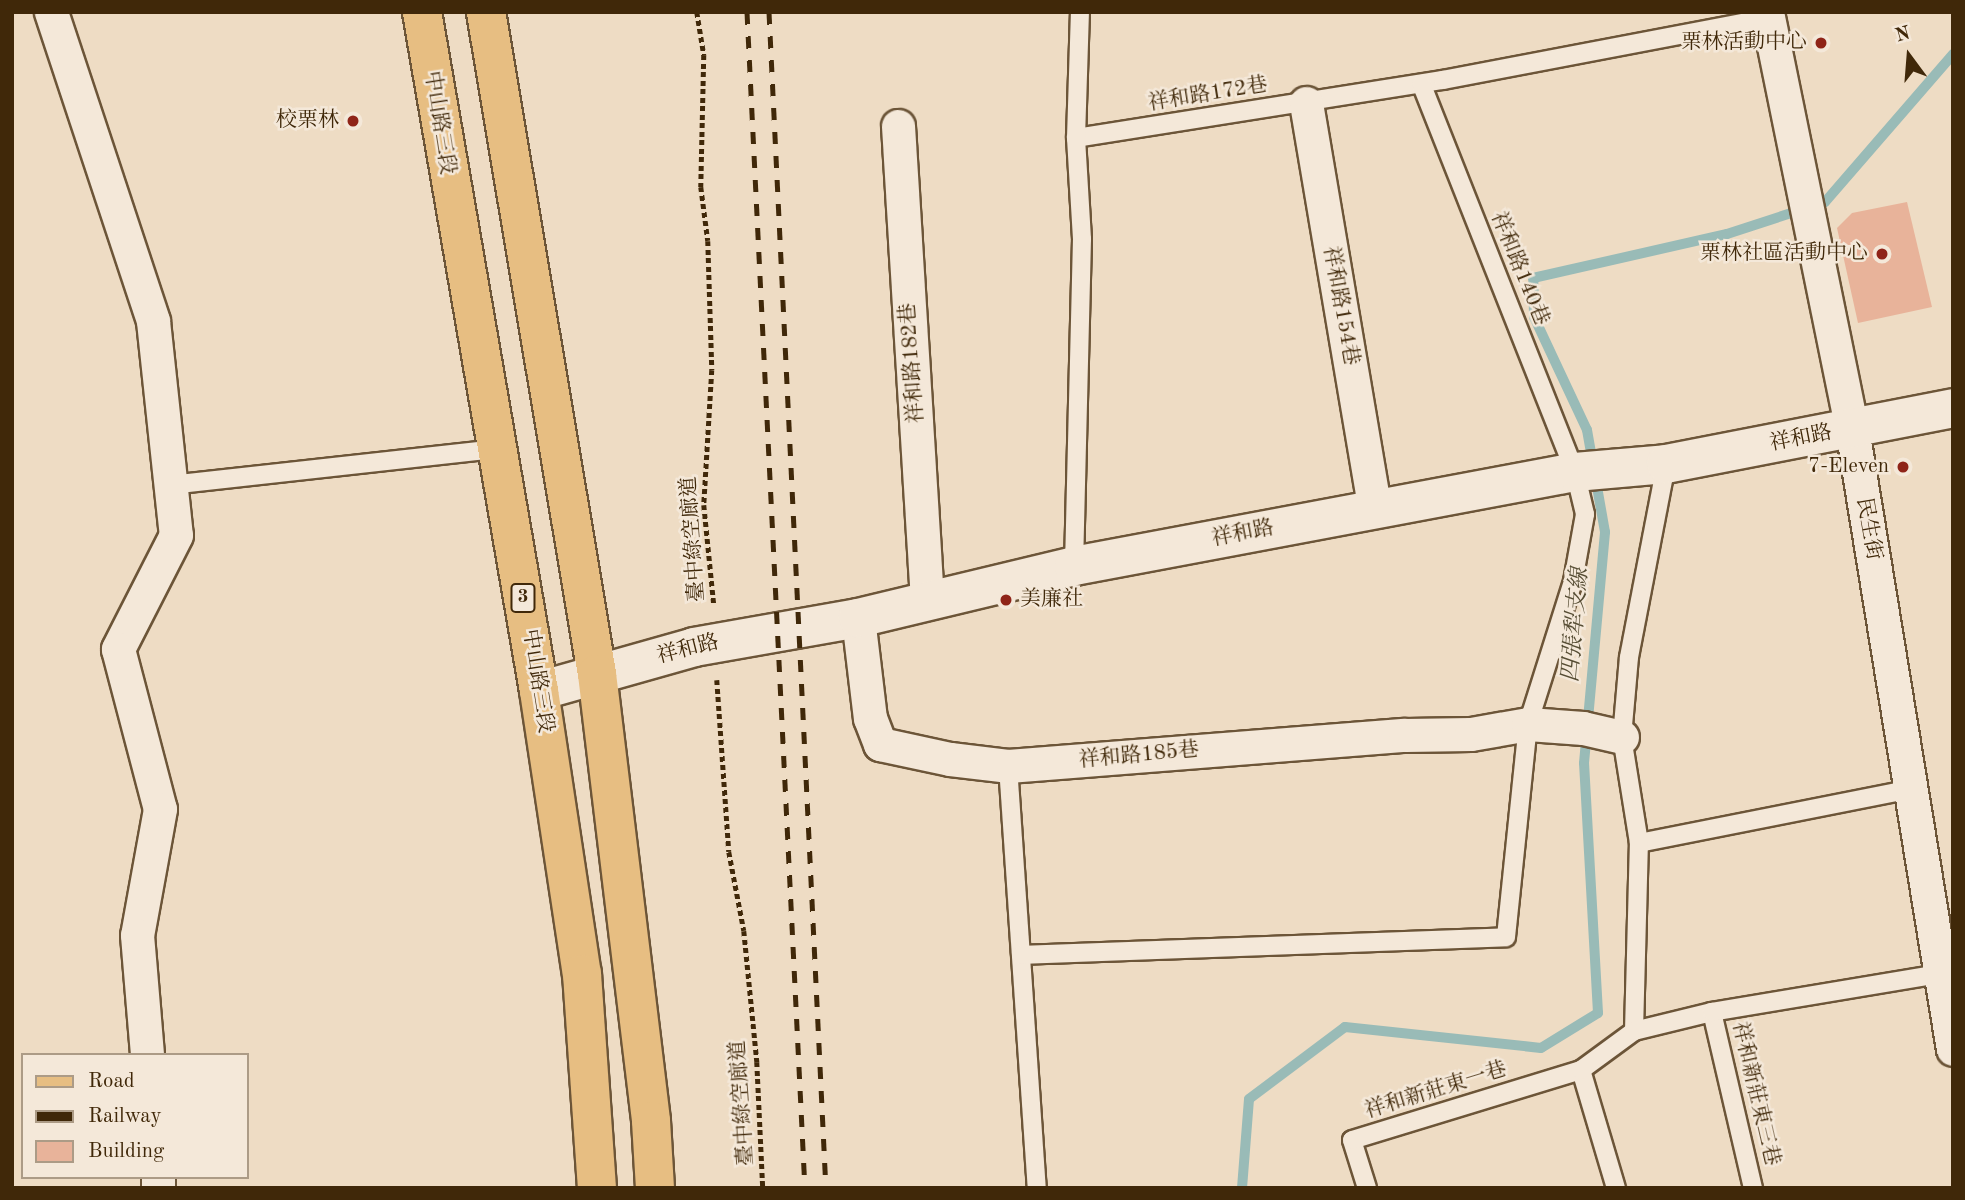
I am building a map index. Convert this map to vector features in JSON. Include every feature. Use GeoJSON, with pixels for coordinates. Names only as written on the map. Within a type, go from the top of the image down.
{"type":"FeatureCollection","features":[{"type":"Feature","properties":{"kind":"main road","name":"中山路三段"},"geometry":{"type":"LineString","coordinates":[[422,12],[539,691],[582,974],[597,1188]]}},
{"type":"Feature","properties":{"kind":"main road"},"geometry":{"type":"LineString","coordinates":[[486,12],[597,674],[651,1121],[654,1188]]}},
{"type":"Feature","properties":{"kind":"street"},"geometry":{"type":"LineString","coordinates":[[51,12],[153,321],[176,534],[118,649],[160,809],[137,935],[147,1053]]}},
{"type":"Feature","properties":{"kind":"street","name":"民生街"},"geometry":{"type":"LineString","coordinates":[[1768,15],[1852,429],[1953,1049]]}},
{"type":"Feature","properties":{"kind":"street","name":"祥和路154巷"},"geometry":{"type":"LineString","coordinates":[[1306,103],[1375,509]]}},
{"type":"Feature","properties":{"kind":"street","name":"祥和路182巷"},"geometry":{"type":"LineString","coordinates":[[898,126],[927,599]]}},
{"type":"Feature","properties":{"kind":"street","name":"祥和路"},"geometry":{"type":"LineString","coordinates":[[539,691],[715,642],[858,618],[927,599],[1074,566],[1575,472],[1666,464],[1953,408]]}},
{"type":"Feature","properties":{"kind":"street","name":"祥和路185巷"},"geometry":{"type":"LineString","coordinates":[[858,618],[870,718],[880,744],[1008,766],[1405,735],[1471,734],[1528,724],[1583,727],[1622,737]]}},
{"type":"Feature","properties":{"kind":"lane"},"geometry":{"type":"LineString","coordinates":[[1074,566],[1082,239],[1076,138],[1080,12]]}},
{"type":"Feature","properties":{"kind":"lane","name":"祥和路172巷"},"geometry":{"type":"LineString","coordinates":[[1076,138],[1422,84],[1768,15]]}},
{"type":"Feature","properties":{"kind":"lane","name":"祥和路140巷"},"geometry":{"type":"LineString","coordinates":[[1021,955],[1506,937],[1528,724],[1573,580],[1585,514],[1575,472],[1422,84]]}},
{"type":"Feature","properties":{"kind":"lane"},"geometry":{"type":"LineString","coordinates":[[170,485],[497,449]]}},
{"type":"Feature","properties":{"kind":"lane"},"geometry":{"type":"LineString","coordinates":[[1634,1031],[1639,843],[1622,737],[1629,657],[1666,464]]}},
{"type":"Feature","properties":{"kind":"lane"},"geometry":{"type":"LineString","coordinates":[[1008,766],[1037,1188]]}},
{"type":"Feature","properties":{"kind":"lane"},"geometry":{"type":"LineString","coordinates":[[1639,843],[1912,789]]}},
{"type":"Feature","properties":{"kind":"lane"},"geometry":{"type":"LineString","coordinates":[[1616,1188],[1581,1070],[1634,1031],[1712,1012],[1940,974]]}},
{"type":"Feature","properties":{"kind":"lane","name":"祥和新莊東三巷"},"geometry":{"type":"LineString","coordinates":[[1712,1012],[1753,1188]]}},
{"type":"Feature","properties":{"kind":"lane","name":"祥和新莊東一巷"},"geometry":{"type":"LineString","coordinates":[[1367,1188],[1352,1140],[1581,1070]]}},
{"type":"Feature","properties":{"kind":"path","name":"臺中綠空廊道"},"geometry":{"type":"LineString","coordinates":[[697,12],[704,55],[701,187],[708,241],[712,370],[705,505],[729,852],[750,992],[764,1188]]}},
{"type":"Feature","properties":{"kind":"building","name":"栗林社區活動中心"},"geometry":{"type":"Polygon","coordinates":[[[1907,202],[1932,307],[1858,323],[1837,228],[1852,213],[1907,202]]]}},
{"type":"Feature","properties":{"kind":"waterway","name":"四張犁支線"},"geometry":{"type":"LineString","coordinates":[[1242,1188],[1249,1099],[1345,1027],[1541,1048],[1598,1013],[1584,763],[1605,532],[1587,430],[1534,317],[1533,278],[1727,234],[1825,202],[1953,54]]}},
{"type":"Feature","properties":{"kind":"railway"},"geometry":{"type":"LineString","coordinates":[[747,12],[805,1188]]}},
{"type":"Feature","properties":{"kind":"railway"},"geometry":{"type":"LineString","coordinates":[[769,12],[826,1188]]}},
{"type":"Feature","properties":{"kind":"place","name":"栗林活動中心"},"geometry":{"type":"Point","coordinates":[1821,43]}},
{"type":"Feature","properties":{"kind":"place","name":"校栗林"},"geometry":{"type":"Point","coordinates":[353,121]}},
{"type":"Feature","properties":{"kind":"place","name":"栗林社區活動中心"},"geometry":{"type":"Point","coordinates":[1882,254]}},
{"type":"Feature","properties":{"kind":"place","name":"7-Eleven"},"geometry":{"type":"Point","coordinates":[1903,467]}},
{"type":"Feature","properties":{"kind":"place","name":"美廉社"},"geometry":{"type":"Point","coordinates":[1006,600]}}]}
